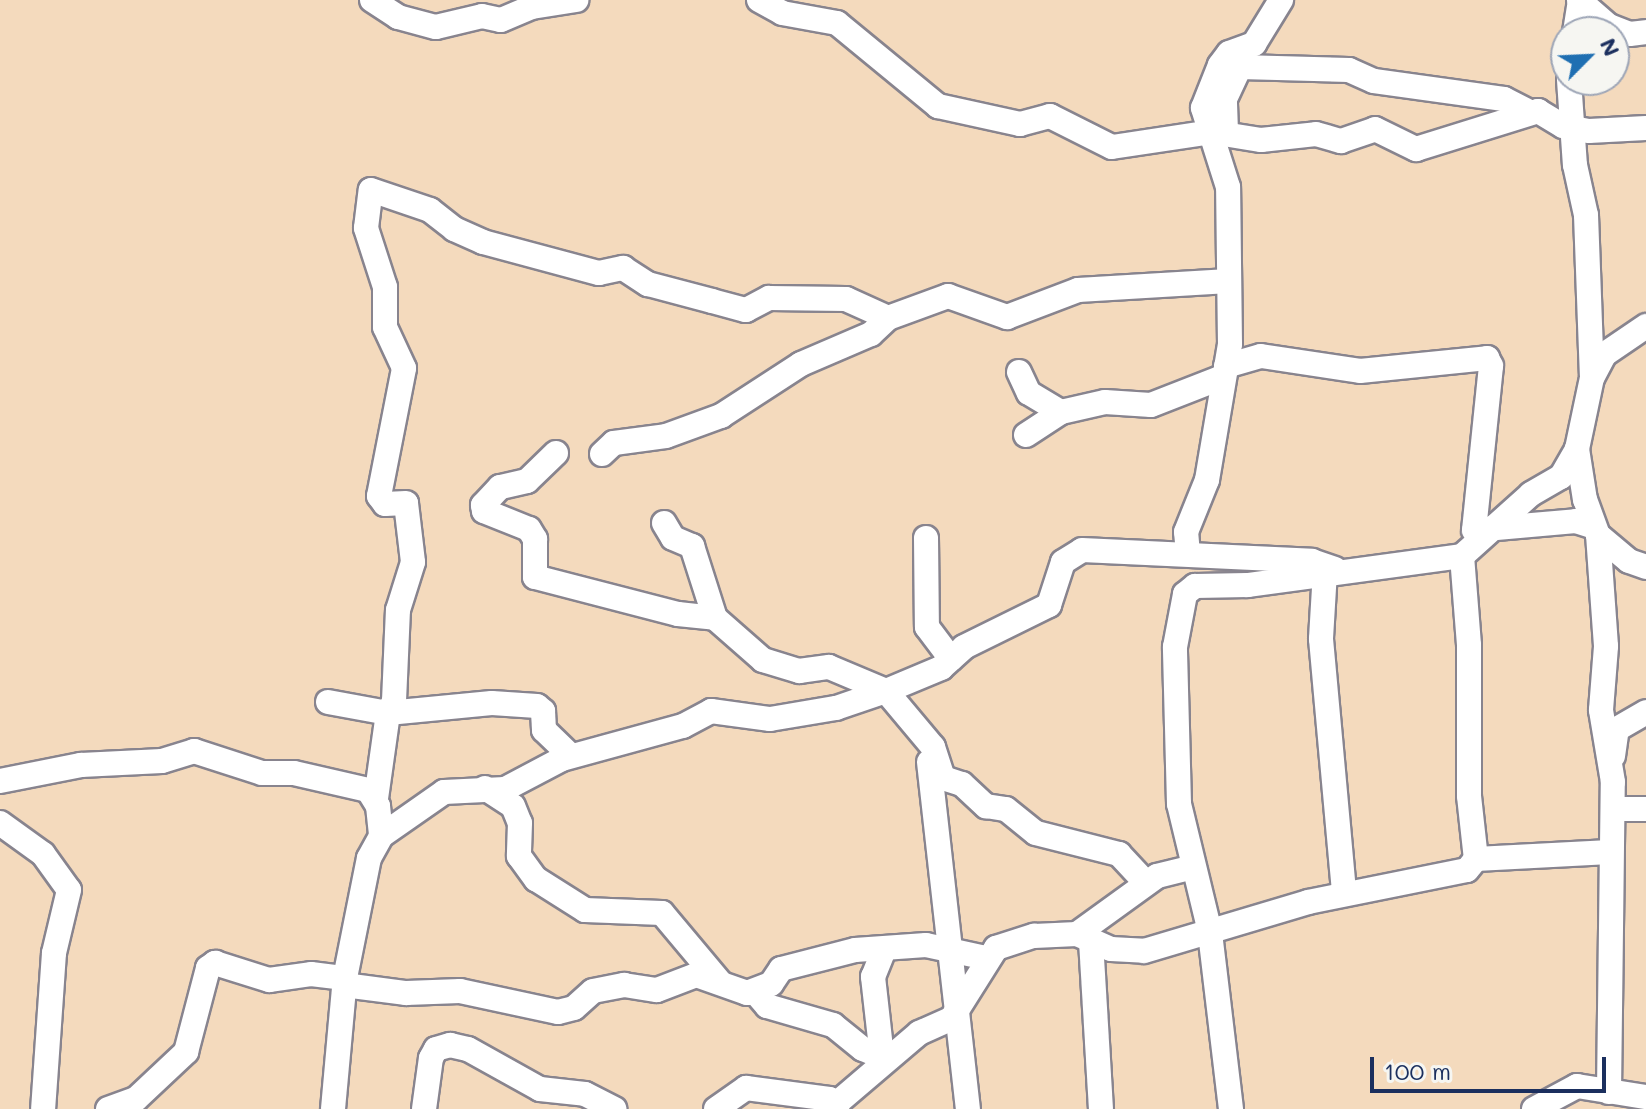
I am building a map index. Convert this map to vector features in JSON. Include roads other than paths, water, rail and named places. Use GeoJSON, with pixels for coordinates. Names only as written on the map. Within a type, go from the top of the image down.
{"type":"FeatureCollection","features":[{"type":"Feature","properties":{"kind":"street"},"geometry":{"type":"LineString","coordinates":[[372,0],[385,11],[436,27],[482,16],[501,20],[532,7],[576,0]]}},
{"type":"Feature","properties":{"kind":"street"},"geometry":{"type":"LineString","coordinates":[[759,0],[782,13],[837,23],[938,106],[1020,124],[1050,116],[1112,147],[1219,132],[1261,140],[1316,134],[1341,141],[1375,129],[1416,149],[1529,112]]}},
{"type":"Feature","properties":{"kind":"street"},"geometry":{"type":"LineString","coordinates":[[1219,132],[1203,108],[1220,65],[1229,53],[1254,44],[1281,0]]}},
{"type":"Feature","properties":{"kind":"street"},"geometry":{"type":"LineString","coordinates":[[1580,0],[1609,26],[1630,34],[1646,32]]}},
{"type":"Feature","properties":{"kind":"street"},"geometry":{"type":"LineString","coordinates":[[1188,554],[1186,532],[1211,466],[1230,363],[1228,187],[1219,132],[1225,99],[1240,67],[1349,70],[1374,81],[1504,99],[1573,128],[1623,133],[1646,128]]}},
{"type":"Feature","properties":{"kind":"street"},"geometry":{"type":"LineString","coordinates":[[1231,1109],[1210,932],[1179,804],[1175,647],[1185,594],[1195,586],[1248,585],[1330,570],[1462,556],[1483,533],[1561,477],[1577,449],[1592,378],[1586,215],[1570,96]]}},
{"type":"Feature","properties":{"kind":"street"},"geometry":{"type":"LineString","coordinates":[[381,836],[376,798],[388,713],[394,701],[398,610],[413,562],[406,503],[385,504],[379,496],[404,368],[385,327],[385,287],[366,228],[371,190],[430,210],[454,229],[483,242],[599,273],[623,268],[648,284],[746,310],[769,298],[849,299],[888,318]]}},
{"type":"Feature","properties":{"kind":"street"},"geometry":{"type":"LineString","coordinates":[[602,454],[614,443],[666,436],[721,416],[801,364],[871,334],[888,318],[954,295],[1007,317],[1078,290],[1229,281]]}},
{"type":"Feature","properties":{"kind":"street"},"geometry":{"type":"LineString","coordinates":[[1592,378],[1610,348],[1646,326]]}},
{"type":"Feature","properties":{"kind":"street"},"geometry":{"type":"LineString","coordinates":[[1026,435],[1061,412],[1105,402],[1151,405],[1230,363],[1261,356],[1360,371],[1489,359],[1474,528],[1483,533],[1576,521],[1596,531],[1629,561],[1646,567]]}},
{"type":"Feature","properties":{"kind":"street"},"geometry":{"type":"LineString","coordinates":[[1019,372],[1029,393],[1061,412]]}},
{"type":"Feature","properties":{"kind":"street"},"geometry":{"type":"LineString","coordinates":[[1577,449],[1596,531],[1606,646],[1601,710],[1613,782]]}},
{"type":"Feature","properties":{"kind":"street"},"geometry":{"type":"LineString","coordinates":[[556,453],[527,481],[500,487],[483,505],[486,512],[529,529],[535,539],[535,577],[678,614],[715,618]]}},
{"type":"Feature","properties":{"kind":"street"},"geometry":{"type":"LineString","coordinates":[[664,523],[673,538],[692,546],[715,618],[763,660],[799,671],[829,667],[886,691],[923,733],[943,778],[962,784],[986,806],[1006,809],[1036,833],[1119,854],[1146,883]]}},
{"type":"Feature","properties":{"kind":"street"},"geometry":{"type":"LineString","coordinates":[[926,538],[927,627],[951,659]]}},
{"type":"Feature","properties":{"kind":"street"},"geometry":{"type":"LineString","coordinates":[[333,1109],[344,982],[369,858],[381,836],[444,792],[517,785],[571,756],[683,726],[711,711],[770,719],[836,708],[886,691],[951,659],[1000,626],[1049,605],[1068,555],[1082,550],[1312,561],[1330,570]]}},
{"type":"Feature","properties":{"kind":"street"},"geometry":{"type":"LineString","coordinates":[[716,1109],[746,1088],[834,1107],[884,1058],[957,1013],[980,979],[986,958],[1009,941],[1084,938],[1144,951],[1344,894],[1467,870],[1476,859],[1469,796],[1469,645],[1462,556]]}},
{"type":"Feature","properties":{"kind":"street"},"geometry":{"type":"LineString","coordinates":[[1330,570],[1321,639],[1344,894]]}},
{"type":"Feature","properties":{"kind":"street"},"geometry":{"type":"LineString","coordinates":[[328,702],[388,713],[492,703],[537,706],[543,711],[544,730],[571,756]]}},
{"type":"Feature","properties":{"kind":"street"},"geometry":{"type":"LineString","coordinates":[[1614,1099],[1608,1052],[1615,732],[1646,712]]}},
{"type":"Feature","properties":{"kind":"street"},"geometry":{"type":"LineString","coordinates":[[923,733],[937,809],[934,825],[968,1109]]}},
{"type":"Feature","properties":{"kind":"street"},"geometry":{"type":"LineString","coordinates":[[0,781],[81,765],[162,761],[194,751],[262,773],[294,773],[368,790],[376,798]]}},
{"type":"Feature","properties":{"kind":"street"},"geometry":{"type":"LineString","coordinates":[[485,788],[513,806],[520,823],[519,856],[536,879],[585,910],[662,913],[719,981]]}},
{"type":"Feature","properties":{"kind":"street"},"geometry":{"type":"LineString","coordinates":[[1614,809],[1646,809]]}},
{"type":"Feature","properties":{"kind":"street"},"geometry":{"type":"LineString","coordinates":[[0,823],[43,854],[69,890],[54,953],[43,1109]]}},
{"type":"Feature","properties":{"kind":"street"},"geometry":{"type":"LineString","coordinates":[[1476,859],[1610,852]]}},
{"type":"Feature","properties":{"kind":"street"},"geometry":{"type":"LineString","coordinates":[[1084,938],[1146,883],[1164,873],[1192,867]]}},
{"type":"Feature","properties":{"kind":"street"},"geometry":{"type":"LineString","coordinates":[[1084,938],[1101,1109]]}},
{"type":"Feature","properties":{"kind":"street"},"geometry":{"type":"LineString","coordinates":[[108,1109],[136,1099],[186,1052],[208,968],[215,963],[269,980],[311,974],[406,993],[460,991],[548,1012],[574,1008],[593,991],[616,986],[657,990],[705,975],[734,992],[754,991],[771,984],[785,967],[855,950],[926,945],[986,958]]}},
{"type":"Feature","properties":{"kind":"street"},"geometry":{"type":"LineString","coordinates":[[884,950],[873,977],[884,1058]]}},
{"type":"Feature","properties":{"kind":"street"},"geometry":{"type":"LineString","coordinates":[[754,991],[767,1006],[833,1025],[884,1058]]}},
{"type":"Feature","properties":{"kind":"street"},"geometry":{"type":"LineString","coordinates":[[424,1109],[431,1058],[436,1049],[450,1045],[468,1049],[531,1085],[602,1099],[614,1109]]}},
{"type":"Feature","properties":{"kind":"street"},"geometry":{"type":"LineString","coordinates":[[1534,1109],[1581,1086],[1601,1068],[1608,1052]]}},
{"type":"Feature","properties":{"kind":"street"},"geometry":{"type":"LineString","coordinates":[[1581,1086],[1614,1099],[1646,1097]]}}]}
